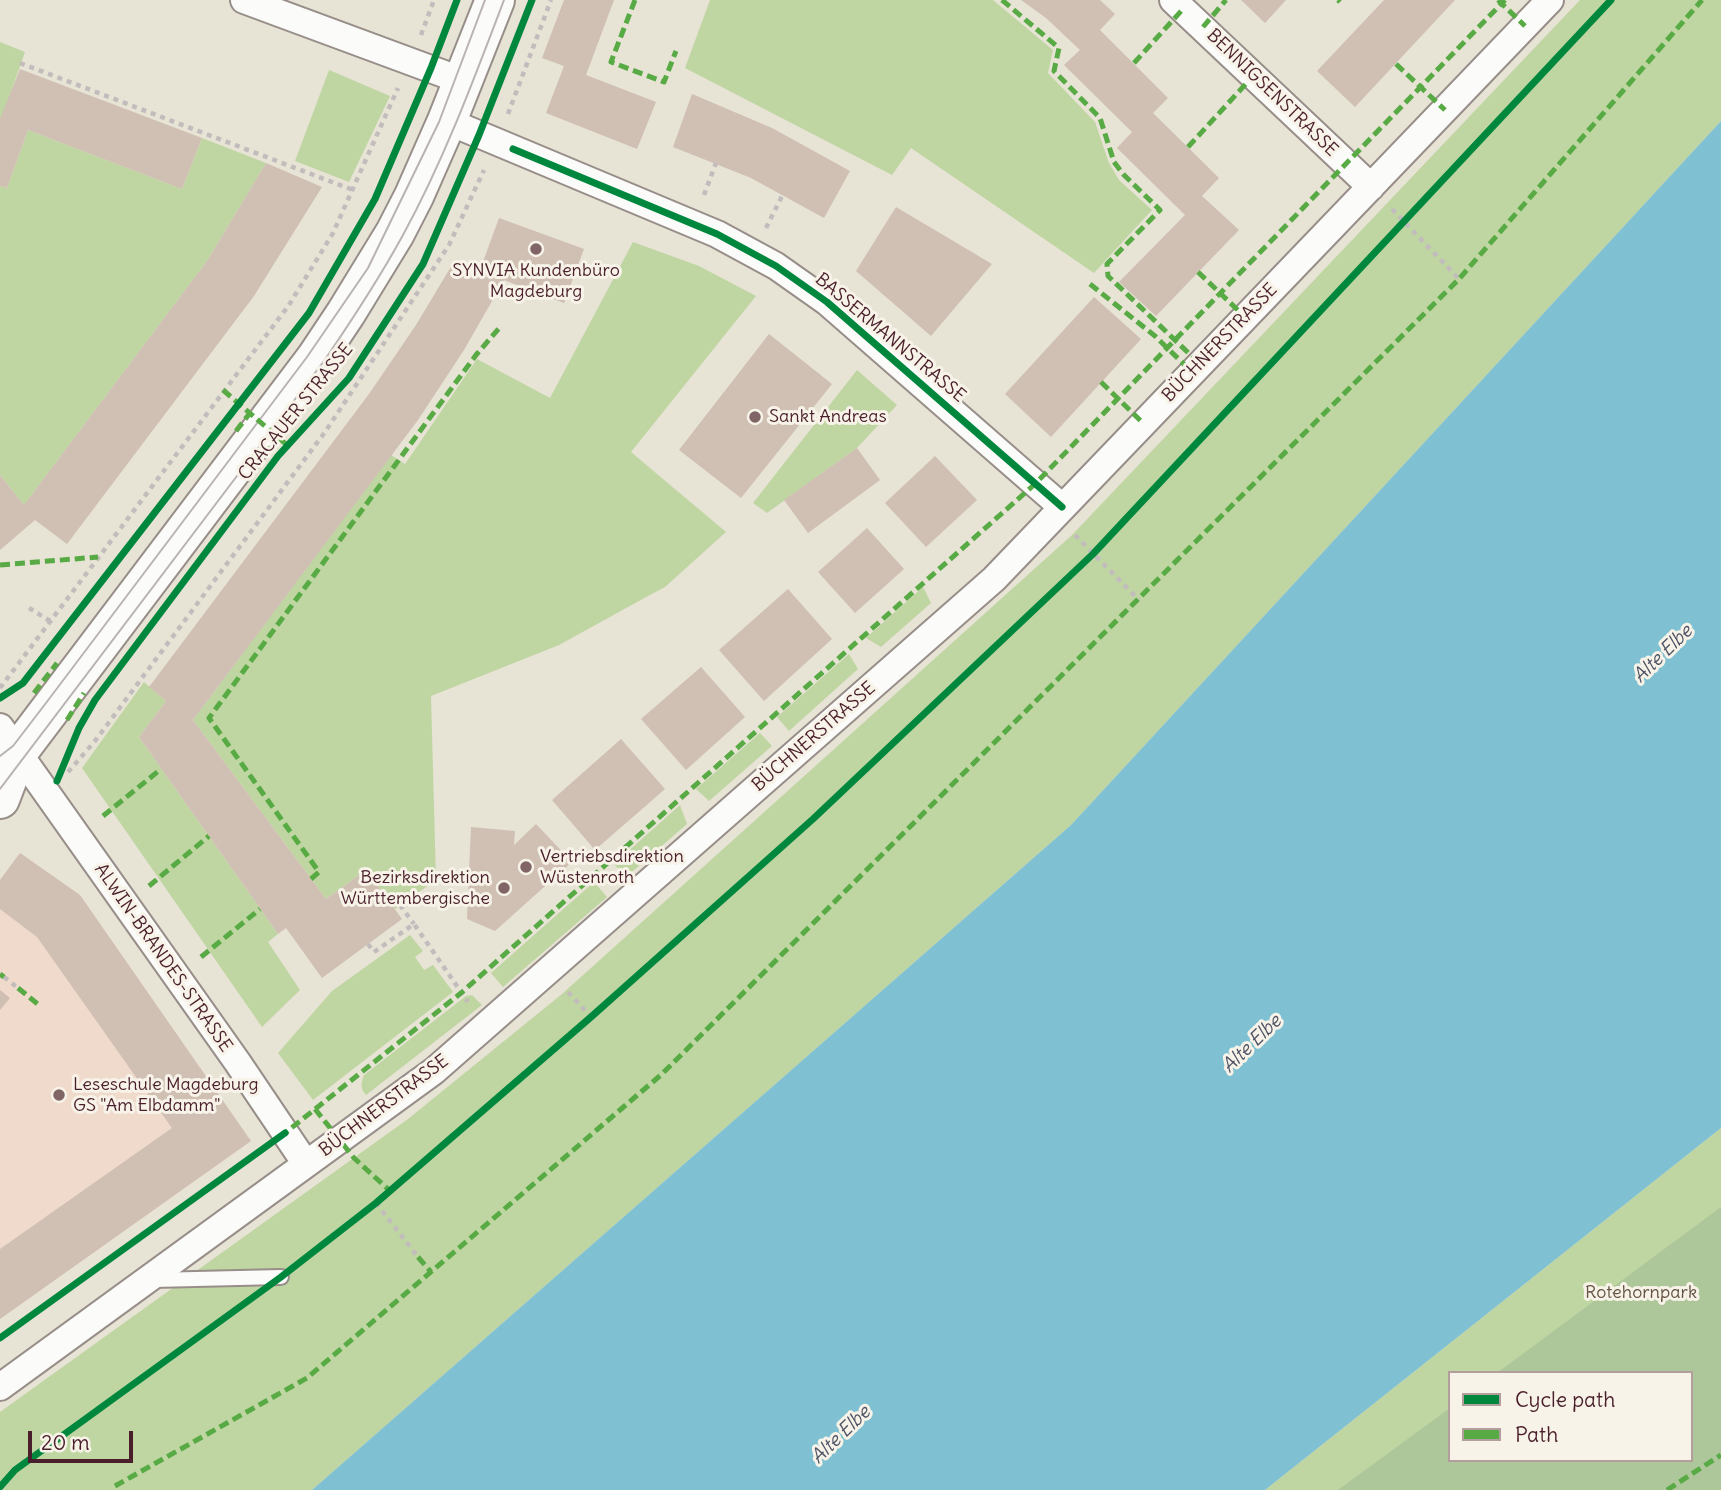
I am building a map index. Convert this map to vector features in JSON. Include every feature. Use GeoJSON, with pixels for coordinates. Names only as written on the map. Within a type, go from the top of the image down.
{"type":"FeatureCollection","features":[{"type":"Feature","properties":{"kind":"main road","name":"CRACAUER STRASSE"},"geometry":{"type":"LineString","coordinates":[[0,799],[6,746],[324,347],[395,233],[447,121],[435,70],[495,0]]}},
{"type":"Feature","properties":{"kind":"street"},"geometry":{"type":"LineString","coordinates":[[244,0],[435,70]]}},
{"type":"Feature","properties":{"kind":"street","name":"BENNIGSENSTRASSE"},"geometry":{"type":"LineString","coordinates":[[1173,0],[1371,187]]}},
{"type":"Feature","properties":{"kind":"street","name":"BÜCHNERSTRASSE"},"geometry":{"type":"LineString","coordinates":[[0,1387],[434,1071],[994,579],[1550,0]]}},
{"type":"Feature","properties":{"kind":"street","name":"BASSERMANNSTRASSE"},"geometry":{"type":"LineString","coordinates":[[447,121],[717,234],[776,266],[827,302],[1062,507]]}},
{"type":"Feature","properties":{"kind":"street","name":"ALWIN-BRANDES-STRASSE"},"geometry":{"type":"LineString","coordinates":[[6,746],[238,1063],[306,1164]]}},
{"type":"Feature","properties":{"kind":"lane"},"geometry":{"type":"LineString","coordinates":[[147,1280],[281,1277]]}},
{"type":"Feature","properties":{"kind":"path"},"geometry":{"type":"LineString","coordinates":[[397,91],[418,99],[435,70],[434,0]]}},
{"type":"Feature","properties":{"kind":"path"},"geometry":{"type":"LineString","coordinates":[[20,63],[172,124],[364,194]]}},
{"type":"Feature","properties":{"kind":"path"},"geometry":{"type":"LineString","coordinates":[[0,688],[289,305],[333,233],[397,91],[435,70]]}},
{"type":"Feature","properties":{"kind":"path"},"geometry":{"type":"LineString","coordinates":[[1405,222],[1459,279]]}},
{"type":"Feature","properties":{"kind":"path"},"geometry":{"type":"LineString","coordinates":[[1093,554],[1139,600]]}},
{"type":"Feature","properties":{"kind":"path"},"geometry":{"type":"LineString","coordinates":[[29,608],[50,621]]}},
{"type":"Feature","properties":{"kind":"path"},"geometry":{"type":"LineString","coordinates":[[0,698],[12,691]]}},
{"type":"Feature","properties":{"kind":"path"},"geometry":{"type":"LineString","coordinates":[[61,772],[65,762]]}},
{"type":"Feature","properties":{"kind":"path"},"geometry":{"type":"LineString","coordinates":[[400,905],[485,1027]]}},
{"type":"Feature","properties":{"kind":"path"},"geometry":{"type":"LineString","coordinates":[[368,944],[374,953],[414,924]]}},
{"type":"Feature","properties":{"kind":"path"},"geometry":{"type":"LineString","coordinates":[[4,977],[18,988]]}},
{"type":"Feature","properties":{"kind":"path"},"geometry":{"type":"LineString","coordinates":[[376,1203],[418,1257]]}},
{"type":"Feature","properties":{"kind":"shaded area"},"geometry":{"type":"Polygon","coordinates":[[[20,853],[80,895],[251,1141],[0,1319],[0,880],[20,853]]]}},
{"type":"Feature","properties":{"kind":"green space"},"geometry":{"type":"Polygon","coordinates":[[[710,0],[993,0],[1053,50],[1048,73],[1095,122],[1109,163],[1119,180],[1152,210],[1094,273],[911,148],[892,175],[685,68],[710,0]]]}},
{"type":"Feature","properties":{"kind":"green space"},"geometry":{"type":"Polygon","coordinates":[[[1580,0],[1721,0],[1721,121],[1071,825],[312,1490],[0,1490],[0,1412],[408,1119],[562,994],[1072,535],[1580,0]]]}},
{"type":"Feature","properties":{"kind":"green space"},"geometry":{"type":"Polygon","coordinates":[[[0,42],[25,52],[1,120],[0,119],[0,42]]]}},
{"type":"Feature","properties":{"kind":"green space"},"geometry":{"type":"Polygon","coordinates":[[[329,70],[390,96],[349,182],[295,161],[329,70]]]}},
{"type":"Feature","properties":{"kind":"green space"},"geometry":{"type":"Polygon","coordinates":[[[28,130],[182,189],[202,138],[266,163],[207,261],[24,505],[0,475],[0,186],[7,188],[28,130]]]}},
{"type":"Feature","properties":{"kind":"green space"},"geometry":{"type":"Polygon","coordinates":[[[633,242],[699,266],[756,296],[631,452],[726,532],[665,587],[559,645],[431,696],[436,880],[395,909],[366,870],[326,899],[193,720],[391,455],[405,464],[477,359],[550,398],[633,242]]]}},
{"type":"Feature","properties":{"kind":"green space"},"geometry":{"type":"Polygon","coordinates":[[[857,370],[897,405],[857,448],[767,513],[753,503],[857,370]]]}},
{"type":"Feature","properties":{"kind":"green space"},"geometry":{"type":"Polygon","coordinates":[[[923,587],[931,603],[881,647],[866,638],[923,587]]]}},
{"type":"Feature","properties":{"kind":"green space"},"geometry":{"type":"Polygon","coordinates":[[[849,654],[858,669],[789,731],[777,717],[849,654]]]}},
{"type":"Feature","properties":{"kind":"green space"},"geometry":{"type":"Polygon","coordinates":[[[144,682],[166,701],[139,737],[278,934],[268,942],[300,990],[262,1027],[82,768],[144,682]]]}},
{"type":"Feature","properties":{"kind":"green space"},"geometry":{"type":"Polygon","coordinates":[[[760,733],[772,746],[709,801],[696,789],[760,733]]]}},
{"type":"Feature","properties":{"kind":"green space"},"geometry":{"type":"Polygon","coordinates":[[[680,805],[687,824],[626,877],[614,864],[680,805]]]}},
{"type":"Feature","properties":{"kind":"green space"},"geometry":{"type":"Polygon","coordinates":[[[594,882],[607,897],[503,987],[491,973],[594,882]]]}},
{"type":"Feature","properties":{"kind":"green space"},"geometry":{"type":"Polygon","coordinates":[[[410,935],[423,951],[415,957],[424,970],[433,965],[453,992],[313,1100],[278,1053],[332,991],[410,935]]]}},
{"type":"Feature","properties":{"kind":"green space"},"geometry":{"type":"Polygon","coordinates":[[[472,995],[482,1005],[366,1095],[362,1086],[364,1075],[466,996],[472,995]]]}},
{"type":"Feature","properties":{"kind":"green space","name":"Rotehornpark"},"geometry":{"type":"Polygon","coordinates":[[[1721,1128],[1721,1490],[1265,1490],[1721,1128]]]}},
{"type":"Feature","properties":{"kind":"green space"},"geometry":{"type":"Polygon","coordinates":[[[1721,1207],[1721,1490],[1338,1490],[1448,1409],[1448,1462],[1693,1462],[1693,1371],[1500,1371],[1721,1207]]]}},
{"type":"Feature","properties":{"kind":"water","name":"Alte Elbe"},"geometry":{"type":"Polygon","coordinates":[[[1721,121],[1721,1128],[1265,1490],[312,1490],[1071,825],[1721,121]]]}},
{"type":"Feature","properties":{"kind":"building"},"geometry":{"type":"Polygon","coordinates":[[[564,0],[614,0],[586,75],[656,102],[637,149],[546,113],[564,66],[542,58],[564,0]]]}},
{"type":"Feature","properties":{"kind":"building"},"geometry":{"type":"Polygon","coordinates":[[[1021,0],[1100,0],[1115,14],[1100,30],[1168,98],[1153,113],[1219,178],[1202,196],[1239,230],[1156,316],[1119,282],[1185,215],[1117,148],[1132,132],[1064,65],[1080,50],[1046,18],[1021,0]]]}},
{"type":"Feature","properties":{"kind":"building"},"geometry":{"type":"Polygon","coordinates":[[[1241,0],[1286,0],[1265,23],[1241,0]]]}},
{"type":"Feature","properties":{"kind":"building"},"geometry":{"type":"Polygon","coordinates":[[[1384,0],[1455,0],[1355,107],[1317,71],[1384,0]]]}},
{"type":"Feature","properties":{"kind":"building"},"geometry":{"type":"Polygon","coordinates":[[[20,69],[202,138],[182,189],[28,130],[7,188],[0,186],[0,119],[20,69]]]}},
{"type":"Feature","properties":{"kind":"building"},"geometry":{"type":"Polygon","coordinates":[[[692,94],[772,128],[850,171],[824,218],[751,178],[673,147],[692,94]]]}},
{"type":"Feature","properties":{"kind":"building"},"geometry":{"type":"Polygon","coordinates":[[[266,163],[322,187],[254,296],[67,544],[35,520],[0,550],[0,475],[24,505],[207,261],[266,163]]]}},
{"type":"Feature","properties":{"kind":"building"},"geometry":{"type":"Polygon","coordinates":[[[896,207],[992,264],[931,336],[856,271],[896,207]]]}},
{"type":"Feature","properties":{"kind":"building"},"geometry":{"type":"Polygon","coordinates":[[[499,218],[584,249],[564,303],[504,280],[464,350],[418,420],[193,720],[326,899],[366,870],[402,919],[322,978],[286,928],[278,934],[139,737],[166,701],[149,687],[369,394],[416,325],[455,260],[480,270],[499,218]]]}},
{"type":"Feature","properties":{"kind":"building"},"geometry":{"type":"Polygon","coordinates":[[[1094,297],[1141,339],[1051,437],[1005,394],[1094,297]]]}},
{"type":"Feature","properties":{"kind":"building","name":"Sankt Andreas"},"geometry":{"type":"Polygon","coordinates":[[[769,334],[832,384],[741,498],[679,450],[769,334]]]}},
{"type":"Feature","properties":{"kind":"building"},"geometry":{"type":"Polygon","coordinates":[[[857,448],[880,480],[808,533],[784,500],[857,448]]]}},
{"type":"Feature","properties":{"kind":"building"},"geometry":{"type":"Polygon","coordinates":[[[935,456],[977,500],[926,547],[885,503],[935,456]]]}},
{"type":"Feature","properties":{"kind":"building"},"geometry":{"type":"Polygon","coordinates":[[[867,528],[904,569],[855,613],[818,572],[867,528]]]}},
{"type":"Feature","properties":{"kind":"building"},"geometry":{"type":"Polygon","coordinates":[[[788,589],[832,639],[764,701],[719,650],[788,589]]]}},
{"type":"Feature","properties":{"kind":"building"},"geometry":{"type":"Polygon","coordinates":[[[701,667],[745,717],[686,770],[641,719],[701,667]]]}},
{"type":"Feature","properties":{"kind":"building"},"geometry":{"type":"Polygon","coordinates":[[[621,739],[665,789],[595,850],[552,800],[621,739]]]}},
{"type":"Feature","properties":{"kind":"building"},"geometry":{"type":"Polygon","coordinates":[[[536,824],[572,862],[495,931],[467,919],[471,827],[515,831],[514,845],[536,824]]]}},
{"type":"Feature","properties":{"kind":"building"},"geometry":{"type":"Polygon","coordinates":[[[20,853],[80,895],[251,1141],[0,1319],[0,1249],[172,1128],[37,937],[0,909],[0,880],[20,853]]]}},
{"type":"Feature","properties":{"kind":"building"},"geometry":{"type":"Polygon","coordinates":[[[0,990],[10,998],[0,1010],[0,990]]]}},
{"type":"Feature","properties":{"kind":"tram line"},"geometry":{"type":"LineString","coordinates":[[0,756],[13,746],[307,357],[368,268],[439,122],[485,0]]}},
{"type":"Feature","properties":{"kind":"tram line"},"geometry":{"type":"LineString","coordinates":[[0,789],[324,361],[365,299],[403,235],[432,178],[504,0]]}},
{"type":"Feature","properties":{"kind":"marked path"},"geometry":{"type":"LineString","coordinates":[[635,0],[611,62],[664,82],[676,51]]}},
{"type":"Feature","properties":{"kind":"marked path"},"geometry":{"type":"LineString","coordinates":[[1002,0],[1059,48],[1054,71],[1100,118],[1114,162],[1160,210],[1107,264],[1108,276],[1200,364]]}},
{"type":"Feature","properties":{"kind":"marked path"},"geometry":{"type":"LineString","coordinates":[[1203,27],[1226,0]]}},
{"type":"Feature","properties":{"kind":"marked path"},"geometry":{"type":"LineString","coordinates":[[1498,0],[1525,26]]}},
{"type":"Feature","properties":{"kind":"marked path"},"geometry":{"type":"LineString","coordinates":[[280,1137],[461,993],[1035,484],[1505,0]]}},
{"type":"Feature","properties":{"kind":"marked path"},"geometry":{"type":"LineString","coordinates":[[115,1486],[307,1378],[662,1074],[1459,279],[1702,0]]}},
{"type":"Feature","properties":{"kind":"marked path"},"geometry":{"type":"LineString","coordinates":[[1134,63],[1183,9]]}},
{"type":"Feature","properties":{"kind":"marked path"},"geometry":{"type":"LineString","coordinates":[[1396,64],[1445,110]]}},
{"type":"Feature","properties":{"kind":"marked path"},"geometry":{"type":"LineString","coordinates":[[1188,147],[1254,75]]}},
{"type":"Feature","properties":{"kind":"marked path"},"geometry":{"type":"LineString","coordinates":[[1198,272],[1245,317]]}},
{"type":"Feature","properties":{"kind":"marked path"},"geometry":{"type":"LineString","coordinates":[[1090,284],[1155,336],[1192,372]]}},
{"type":"Feature","properties":{"kind":"marked path"},"geometry":{"type":"LineString","coordinates":[[311,879],[319,872],[209,718],[476,355],[501,326]]}},
{"type":"Feature","properties":{"kind":"marked path"},"geometry":{"type":"LineString","coordinates":[[1101,382],[1143,423]]}},
{"type":"Feature","properties":{"kind":"marked path"},"geometry":{"type":"LineString","coordinates":[[223,390],[287,445]]}},
{"type":"Feature","properties":{"kind":"marked path"},"geometry":{"type":"LineString","coordinates":[[236,431],[250,413]]}},
{"type":"Feature","properties":{"kind":"marked path"},"geometry":{"type":"LineString","coordinates":[[265,455],[278,437]]}},
{"type":"Feature","properties":{"kind":"marked path"},"geometry":{"type":"LineString","coordinates":[[0,565],[98,557]]}},
{"type":"Feature","properties":{"kind":"marked path"},"geometry":{"type":"LineString","coordinates":[[34,693],[57,663]]}},
{"type":"Feature","properties":{"kind":"marked path"},"geometry":{"type":"LineString","coordinates":[[67,720],[84,693]]}},
{"type":"Feature","properties":{"kind":"marked path"},"geometry":{"type":"LineString","coordinates":[[103,816],[161,769]]}},
{"type":"Feature","properties":{"kind":"marked path"},"geometry":{"type":"LineString","coordinates":[[149,886],[209,836]]}},
{"type":"Feature","properties":{"kind":"marked path"},"geometry":{"type":"LineString","coordinates":[[201,957],[260,909]]}},
{"type":"Feature","properties":{"kind":"marked path"},"geometry":{"type":"LineString","coordinates":[[0,974],[4,977]]}},
{"type":"Feature","properties":{"kind":"marked path"},"geometry":{"type":"LineString","coordinates":[[18,988],[39,1005]]}},
{"type":"Feature","properties":{"kind":"marked path"},"geometry":{"type":"LineString","coordinates":[[315,1109],[354,1158],[389,1190]]}},
{"type":"Feature","properties":{"kind":"marked path"},"geometry":{"type":"LineString","coordinates":[[418,1257],[431,1272]]}},
{"type":"Feature","properties":{"kind":"marked path"},"geometry":{"type":"LineString","coordinates":[[1667,1490],[1721,1455]]}},
{"type":"Feature","properties":{"kind":"cycle path"},"geometry":{"type":"LineString","coordinates":[[0,698],[23,683],[309,313],[375,199],[457,0]]}},
{"type":"Feature","properties":{"kind":"cycle path"},"geometry":{"type":"LineString","coordinates":[[57,781],[79,728],[95,700],[278,456],[349,378],[423,264],[479,135],[532,0]]}},
{"type":"Feature","properties":{"kind":"cycle path"},"geometry":{"type":"LineString","coordinates":[[0,1487],[15,1470],[281,1277],[376,1203],[591,1017],[813,819],[1093,554],[1611,0]]}},
{"type":"Feature","properties":{"kind":"cycle path"},"geometry":{"type":"LineString","coordinates":[[513,149],[717,234],[776,266],[827,302],[1062,507]]}},
{"type":"Feature","properties":{"kind":"cycle path"},"geometry":{"type":"LineString","coordinates":[[0,1338],[285,1133]]}},
{"type":"Feature","properties":{"kind":"place","name":"SYNVIA Kundenbüro Magdeburg"},"geometry":{"type":"Point","coordinates":[536,249]}},
{"type":"Feature","properties":{"kind":"place","name":"Sankt Andreas"},"geometry":{"type":"Point","coordinates":[755,417]}},
{"type":"Feature","properties":{"kind":"place","name":"Vertriebsdirektion Wüstenroth"},"geometry":{"type":"Point","coordinates":[526,867]}},
{"type":"Feature","properties":{"kind":"place","name":"Bezirksdirektion Württembergische"},"geometry":{"type":"Point","coordinates":[504,888]}},
{"type":"Feature","properties":{"kind":"place","name":"Leseschule Magdeburg GS \"Am Elbdamm\""},"geometry":{"type":"Point","coordinates":[59,1095]}}]}
